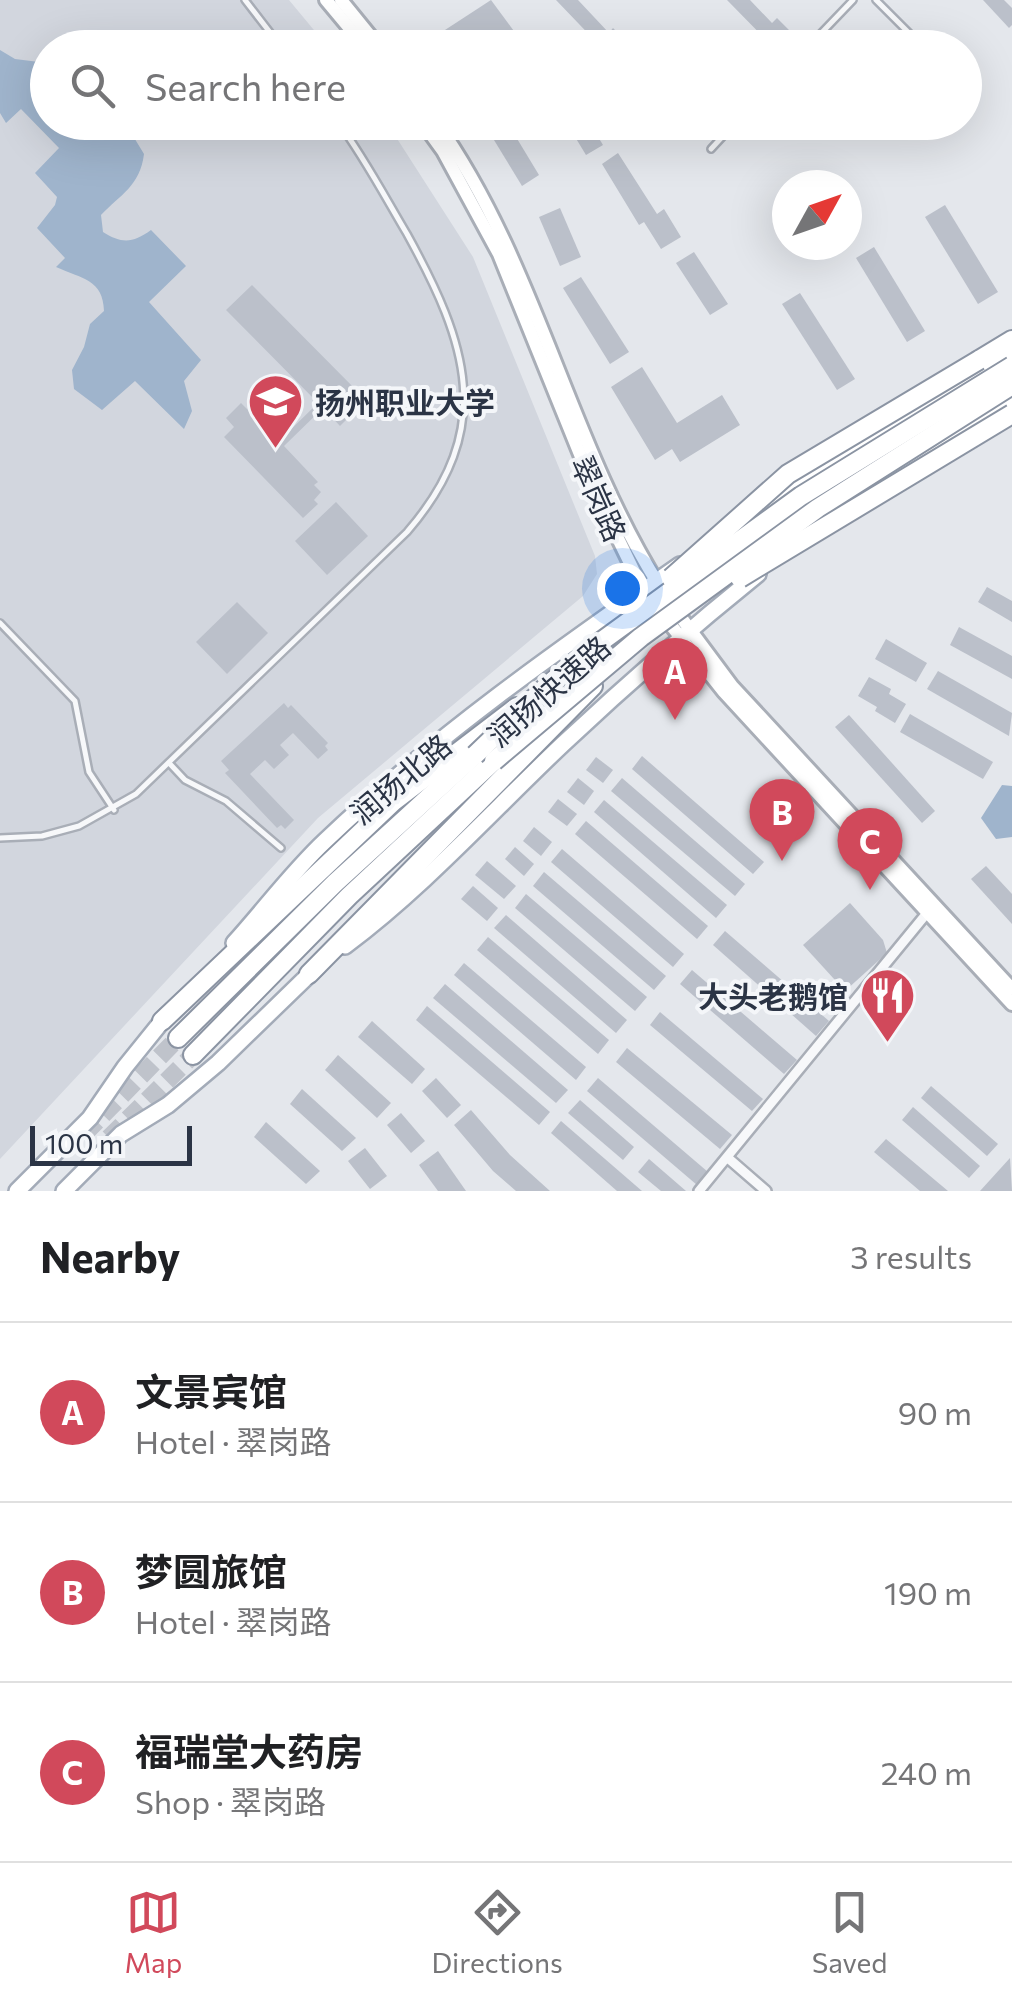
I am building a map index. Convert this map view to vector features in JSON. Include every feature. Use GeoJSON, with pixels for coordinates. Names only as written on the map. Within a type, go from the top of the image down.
{"type":"FeatureCollection","features":[{"type":"Feature","properties":{"kind":"highway"},"geometry":{"type":"LineString","coordinates":[[595,646],[788,474],[1012,340]]}},
{"type":"Feature","properties":{"kind":"highway","name":"润扬快速路"},"geometry":{"type":"LineString","coordinates":[[178,1038],[471,749],[595,646],[801,496],[1012,366]]}},
{"type":"Feature","properties":{"kind":"highway","name":"润扬快速路"},"geometry":{"type":"LineString","coordinates":[[193,1055],[349,896],[500,769],[641,637],[818,508],[1012,385]]}},
{"type":"Feature","properties":{"kind":"highway"},"geometry":{"type":"LineString","coordinates":[[641,637],[1012,414]]}},
{"type":"Feature","properties":{"kind":"highway"},"geometry":{"type":"LineString","coordinates":[[162,1021],[394,800],[471,749]]}},
{"type":"Feature","properties":{"kind":"highway"},"geometry":{"type":"LineString","coordinates":[[308,974],[500,769]]}},
{"type":"Feature","properties":{"kind":"main road"},"geometry":{"type":"LineString","coordinates":[[326,0],[351,30]]}},
{"type":"Feature","properties":{"kind":"main road"},"geometry":{"type":"LineString","coordinates":[[341,0],[365,30]]}},
{"type":"Feature","properties":{"kind":"main road","name":"翠岗路"},"geometry":{"type":"LineString","coordinates":[[434,140],[498,254],[594,489],[650,586],[684,634],[807,784],[1012,1004]]}},
{"type":"Feature","properties":{"kind":"main road","name":"翠岗路"},"geometry":{"type":"LineString","coordinates":[[448,140],[509,250],[603,483],[650,586]]}},
{"type":"Feature","properties":{"kind":"main road","name":"润扬北路"},"geometry":{"type":"LineString","coordinates":[[16,1191],[90,1118],[162,1021],[324,842],[429,751],[650,586],[797,483],[1012,354]]}},
{"type":"Feature","properties":{"kind":"main road"},"geometry":{"type":"LineString","coordinates":[[64,1191],[121,1134],[168,1105],[218,1063],[308,974],[383,918],[563,744],[684,634],[823,521],[1012,398]]}},
{"type":"Feature","properties":{"kind":"main road","name":"翠岗路"},"geometry":{"type":"LineString","coordinates":[[684,634],[1012,989]]}},
{"type":"Feature","properties":{"kind":"street"},"geometry":{"type":"LineString","coordinates":[[699,1191],[927,913]]}},
{"type":"Feature","properties":{"kind":"street"},"geometry":{"type":"LineString","coordinates":[[728,1158],[766,1191]]}},
{"type":"Feature","properties":{"kind":"lane"},"geometry":{"type":"LineString","coordinates":[[245,0],[268,30]]}},
{"type":"Feature","properties":{"kind":"lane"},"geometry":{"type":"LineString","coordinates":[[824,30],[852,0]]}},
{"type":"Feature","properties":{"kind":"lane"},"geometry":{"type":"LineString","coordinates":[[876,0],[906,30]]}},
{"type":"Feature","properties":{"kind":"lane"},"geometry":{"type":"LineString","coordinates":[[0,838],[42,836],[79,826],[114,810],[170,764],[429,506],[457,442],[464,400],[454,328],[429,275],[349,140]]}},
{"type":"Feature","properties":{"kind":"lane"},"geometry":{"type":"LineString","coordinates":[[711,149],[719,140]]}},
{"type":"Feature","properties":{"kind":"lane"},"geometry":{"type":"LineString","coordinates":[[0,623],[75,700],[88,772],[114,810]]}},
{"type":"Feature","properties":{"kind":"lane"},"geometry":{"type":"LineString","coordinates":[[170,764],[185,780],[226,801],[281,848]]}},
{"type":"Feature","properties":{"kind":"shaded area","name":"扬州职业大学"},"geometry":{"type":"Polygon","coordinates":[[[0,0],[289,0],[314,30],[30,30],[30,140],[398,140],[473,257],[595,556],[597,574],[583,596],[318,818],[0,1159],[0,0]]]}},
{"type":"Feature","properties":{"kind":"water"},"geometry":{"type":"Polygon","coordinates":[[[0,50],[15,59],[30,61],[30,118],[21,109],[6,123],[0,113],[0,50]]]}},
{"type":"Feature","properties":{"kind":"water"},"geometry":{"type":"Polygon","coordinates":[[[51,140],[135,140],[144,154],[128,189],[101,215],[103,232],[127,240],[151,230],[186,266],[149,302],[201,360],[184,381],[192,411],[184,429],[135,381],[102,410],[74,389],[72,370],[90,324],[104,311],[95,286],[56,267],[65,258],[37,228],[57,197],[35,173],[59,148],[51,140]]]}},
{"type":"Feature","properties":{"kind":"water"},"geometry":{"type":"Polygon","coordinates":[[[1002,785],[1012,786],[1012,837],[996,839],[981,818],[1002,785]]]}},
{"type":"Feature","properties":{"kind":"building"},"geometry":{"type":"Polygon","coordinates":[[[491,0],[513,30],[445,30],[491,0]]]}},
{"type":"Feature","properties":{"kind":"building"},"geometry":{"type":"Polygon","coordinates":[[[556,0],[578,0],[606,30],[585,30],[556,0]]]}},
{"type":"Feature","properties":{"kind":"building"},"geometry":{"type":"Polygon","coordinates":[[[727,0],[750,0],[772,23],[777,18],[789,30],[756,30],[727,0]]]}},
{"type":"Feature","properties":{"kind":"building"},"geometry":{"type":"Polygon","coordinates":[[[983,0],[1004,0],[1012,8],[1012,25],[1009,28],[983,0]]]}},
{"type":"Feature","properties":{"kind":"building"},"geometry":{"type":"Polygon","coordinates":[[[494,140],[518,140],[539,175],[522,186],[494,140]]]}},
{"type":"Feature","properties":{"kind":"building"},"geometry":{"type":"Polygon","coordinates":[[[577,140],[600,140],[603,145],[586,155],[577,140]]]}},
{"type":"Feature","properties":{"kind":"building"},"geometry":{"type":"Polygon","coordinates":[[[618,153],[657,214],[664,209],[681,237],[661,249],[644,222],[639,225],[602,164],[618,153]]]}},
{"type":"Feature","properties":{"kind":"building"},"geometry":{"type":"Polygon","coordinates":[[[945,205],[998,292],[978,304],[925,217],[945,205]]]}},
{"type":"Feature","properties":{"kind":"building"},"geometry":{"type":"Polygon","coordinates":[[[560,208],[581,257],[560,266],[539,217],[560,208]]]}},
{"type":"Feature","properties":{"kind":"building"},"geometry":{"type":"Polygon","coordinates":[[[874,247],[925,331],[907,342],[857,260],[862,260],[862,254],[874,247]]]}},
{"type":"Feature","properties":{"kind":"building"},"geometry":{"type":"Polygon","coordinates":[[[694,252],[728,304],[710,315],[676,263],[694,252]]]}},
{"type":"Feature","properties":{"kind":"building"},"geometry":{"type":"Polygon","coordinates":[[[581,277],[629,352],[610,364],[563,288],[581,277]]]}},
{"type":"Feature","properties":{"kind":"building"},"geometry":{"type":"Polygon","coordinates":[[[252,285],[366,400],[340,426],[323,408],[284,446],[318,482],[314,485],[321,492],[314,500],[318,504],[303,518],[224,437],[234,427],[226,418],[241,403],[279,441],[318,403],[226,310],[252,285]]]}},
{"type":"Feature","properties":{"kind":"building"},"geometry":{"type":"Polygon","coordinates":[[[800,293],[855,379],[837,390],[782,304],[800,293]]]}},
{"type":"Feature","properties":{"kind":"building"},"geometry":{"type":"Polygon","coordinates":[[[642,367],[677,423],[722,395],[740,425],[680,462],[672,449],[655,460],[611,387],[642,367]]]}},
{"type":"Feature","properties":{"kind":"building"},"geometry":{"type":"Polygon","coordinates":[[[336,502],[368,536],[327,575],[295,541],[336,502]]]}},
{"type":"Feature","properties":{"kind":"building"},"geometry":{"type":"Polygon","coordinates":[[[987,587],[1012,601],[1012,622],[978,602],[987,587]]]}},
{"type":"Feature","properties":{"kind":"building"},"geometry":{"type":"Polygon","coordinates":[[[237,602],[268,633],[227,674],[196,642],[237,602]]]}},
{"type":"Feature","properties":{"kind":"building"},"geometry":{"type":"Polygon","coordinates":[[[959,627],[1012,656],[1012,679],[950,645],[959,627]]]}},
{"type":"Feature","properties":{"kind":"building"},"geometry":{"type":"Polygon","coordinates":[[[886,639],[927,663],[916,682],[875,659],[886,639]]]}},
{"type":"Feature","properties":{"kind":"building"},"geometry":{"type":"Polygon","coordinates":[[[938,671],[1012,713],[1009,736],[927,689],[938,671]]]}},
{"type":"Feature","properties":{"kind":"building"},"geometry":{"type":"Polygon","coordinates":[[[869,677],[891,689],[889,694],[906,704],[895,723],[858,696],[869,677]]]}},
{"type":"Feature","properties":{"kind":"building"},"geometry":{"type":"Polygon","coordinates":[[[284,703],[288,708],[291,705],[328,743],[328,750],[318,759],[293,733],[280,745],[289,755],[274,769],[265,760],[250,774],[294,820],[285,829],[281,825],[277,828],[225,773],[229,770],[221,761],[284,703]]]}},
{"type":"Feature","properties":{"kind":"building"},"geometry":{"type":"Polygon","coordinates":[[[910,714],[993,762],[983,779],[900,732],[910,714]]]}},
{"type":"Feature","properties":{"kind":"building"},"geometry":{"type":"Polygon","coordinates":[[[849,715],[935,811],[922,823],[835,727],[849,715]]]}},
{"type":"Feature","properties":{"kind":"building"},"geometry":{"type":"Polygon","coordinates":[[[642,756],[764,862],[753,874],[632,769],[642,756]]]}},
{"type":"Feature","properties":{"kind":"building"},"geometry":{"type":"Polygon","coordinates":[[[596,757],[613,770],[603,783],[586,770],[596,757]]]}},
{"type":"Feature","properties":{"kind":"building"},"geometry":{"type":"Polygon","coordinates":[[[578,778],[594,791],[584,805],[567,792],[578,778]]]}},
{"type":"Feature","properties":{"kind":"building"},"geometry":{"type":"Polygon","coordinates":[[[622,778],[745,884],[735,896],[611,791],[622,778]]]}},
{"type":"Feature","properties":{"kind":"building"},"geometry":{"type":"Polygon","coordinates":[[[558,799],[577,814],[567,826],[548,812],[558,799]]]}},
{"type":"Feature","properties":{"kind":"building"},"geometry":{"type":"Polygon","coordinates":[[[604,800],[727,905],[716,918],[594,812],[604,800]]]}},
{"type":"Feature","properties":{"kind":"building"},"geometry":{"type":"Polygon","coordinates":[[[586,821],[708,926],[697,939],[575,834],[586,821]]]}},
{"type":"Feature","properties":{"kind":"building"},"geometry":{"type":"Polygon","coordinates":[[[534,827],[552,842],[541,856],[523,841],[534,827]]]}},
{"type":"Feature","properties":{"kind":"building"},"geometry":{"type":"Polygon","coordinates":[[[515,847],[534,864],[524,876],[505,859],[515,847]]]}},
{"type":"Feature","properties":{"kind":"building"},"geometry":{"type":"Polygon","coordinates":[[[562,849],[684,954],[673,967],[551,862],[562,849]]]}},
{"type":"Feature","properties":{"kind":"building"},"geometry":{"type":"Polygon","coordinates":[[[487,861],[516,886],[504,899],[475,875],[487,861]]]}},
{"type":"Feature","properties":{"kind":"building"},"geometry":{"type":"Polygon","coordinates":[[[986,866],[1012,894],[1012,924],[971,879],[986,866]]]}},
{"type":"Feature","properties":{"kind":"building"},"geometry":{"type":"Polygon","coordinates":[[[544,872],[666,976],[654,990],[533,886],[544,872]]]}},
{"type":"Feature","properties":{"kind":"building"},"geometry":{"type":"Polygon","coordinates":[[[473,886],[498,908],[487,921],[461,899],[473,886]]]}},
{"type":"Feature","properties":{"kind":"building"},"geometry":{"type":"Polygon","coordinates":[[[526,894],[647,997],[635,1011],[515,908],[526,894]]]}},
{"type":"Feature","properties":{"kind":"building"},"geometry":{"type":"Polygon","coordinates":[[[850,903],[883,940],[887,953],[845,991],[803,945],[850,903]]]}},
{"type":"Feature","properties":{"kind":"building"},"geometry":{"type":"Polygon","coordinates":[[[506,915],[627,1020],[616,1033],[494,928],[506,915]]]}},
{"type":"Feature","properties":{"kind":"building"},"geometry":{"type":"Polygon","coordinates":[[[725,931],[829,1021],[816,1036],[713,945],[725,931]]]}},
{"type":"Feature","properties":{"kind":"building"},"geometry":{"type":"Polygon","coordinates":[[[488,937],[609,1040],[598,1054],[477,950],[488,937]]]}},
{"type":"Feature","properties":{"kind":"building"},"geometry":{"type":"Polygon","coordinates":[[[464,963],[586,1067],[576,1080],[454,975],[464,963]]]}},
{"type":"Feature","properties":{"kind":"building"},"geometry":{"type":"Polygon","coordinates":[[[692,970],[797,1060],[784,1074],[680,984],[692,970]]]}},
{"type":"Feature","properties":{"kind":"building"},"geometry":{"type":"Polygon","coordinates":[[[445,984],[568,1090],[556,1103],[433,998],[445,984]]]}},
{"type":"Feature","properties":{"kind":"building"},"geometry":{"type":"Polygon","coordinates":[[[427,1006],[550,1112],[539,1125],[416,1020],[427,1006]]]}},
{"type":"Feature","properties":{"kind":"building"},"geometry":{"type":"Polygon","coordinates":[[[660,1012],[763,1099],[752,1111],[650,1025],[660,1012]]]}},
{"type":"Feature","properties":{"kind":"building"},"geometry":{"type":"Polygon","coordinates":[[[372,1021],[425,1069],[412,1084],[358,1037],[372,1021]]]}},
{"type":"Feature","properties":{"kind":"building"},"geometry":{"type":"Polygon","coordinates":[[[627,1048],[732,1135],[720,1149],[616,1062],[627,1048]]]}},
{"type":"Feature","properties":{"kind":"building"},"geometry":{"type":"Polygon","coordinates":[[[338,1055],[391,1103],[377,1118],[325,1070],[338,1055]]]}},
{"type":"Feature","properties":{"kind":"building"},"geometry":{"type":"Polygon","coordinates":[[[436,1078],[461,1105],[447,1118],[422,1091],[436,1078]]]}},
{"type":"Feature","properties":{"kind":"building"},"geometry":{"type":"Polygon","coordinates":[[[598,1078],[708,1172],[697,1185],[587,1091],[598,1078]]]}},
{"type":"Feature","properties":{"kind":"building"},"geometry":{"type":"Polygon","coordinates":[[[931,1086],[998,1144],[987,1156],[921,1098],[931,1086]]]}},
{"type":"Feature","properties":{"kind":"building"},"geometry":{"type":"Polygon","coordinates":[[[302,1089],[356,1138],[342,1151],[290,1104],[302,1089]]]}},
{"type":"Feature","properties":{"kind":"building"},"geometry":{"type":"Polygon","coordinates":[[[580,1100],[634,1147],[623,1160],[568,1113],[580,1100]]]}},
{"type":"Feature","properties":{"kind":"building"},"geometry":{"type":"Polygon","coordinates":[[[913,1107],[980,1166],[969,1178],[902,1120],[913,1107]]]}},
{"type":"Feature","properties":{"kind":"building"},"geometry":{"type":"Polygon","coordinates":[[[471,1110],[510,1155],[550,1191],[516,1191],[493,1171],[454,1125],[471,1110]]]}},
{"type":"Feature","properties":{"kind":"building"},"geometry":{"type":"Polygon","coordinates":[[[401,1113],[425,1141],[411,1153],[387,1125],[401,1113]]]}},
{"type":"Feature","properties":{"kind":"building"},"geometry":{"type":"Polygon","coordinates":[[[561,1121],[642,1191],[617,1191],[551,1133],[561,1121]]]}},
{"type":"Feature","properties":{"kind":"building"},"geometry":{"type":"Polygon","coordinates":[[[266,1122],[320,1171],[306,1184],[254,1137],[266,1122]]]}},
{"type":"Feature","properties":{"kind":"building"},"geometry":{"type":"Polygon","coordinates":[[[886,1139],[948,1191],[920,1191],[874,1152],[886,1139]]]}},
{"type":"Feature","properties":{"kind":"building"},"geometry":{"type":"Polygon","coordinates":[[[365,1148],[387,1176],[370,1189],[348,1161],[365,1148]]]}},
{"type":"Feature","properties":{"kind":"building"},"geometry":{"type":"Polygon","coordinates":[[[438,1151],[466,1191],[438,1191],[419,1165],[438,1151]]]}},
{"type":"Feature","properties":{"kind":"building"},"geometry":{"type":"Polygon","coordinates":[[[1010,1158],[1012,1191],[980,1191],[1010,1158]]]}},
{"type":"Feature","properties":{"kind":"building"},"geometry":{"type":"Polygon","coordinates":[[[649,1159],[686,1191],[661,1191],[638,1172],[649,1159]]]}},
{"type":"Feature","properties":{"kind":"tunnel"},"geometry":{"type":"LineString","coordinates":[[84,1134],[178,1038]]}},
{"type":"Feature","properties":{"kind":"tunnel"},"geometry":{"type":"LineString","coordinates":[[109,1138],[193,1055]]}},
{"type":"Feature","properties":{"kind":"place","name":"扬州职业大学"},"geometry":{"type":"Point","coordinates":[276,450]}},
{"type":"Feature","properties":{"kind":"place","name":"文景宾馆"},"geometry":{"type":"Point","coordinates":[675,720]}},
{"type":"Feature","properties":{"kind":"place","name":"梦圆旅馆"},"geometry":{"type":"Point","coordinates":[782,861]}},
{"type":"Feature","properties":{"kind":"place","name":"福瑞堂大药房"},"geometry":{"type":"Point","coordinates":[870,890]}},
{"type":"Feature","properties":{"kind":"place","name":"大头老鹅馆"},"geometry":{"type":"Point","coordinates":[887,1044]}}]}
